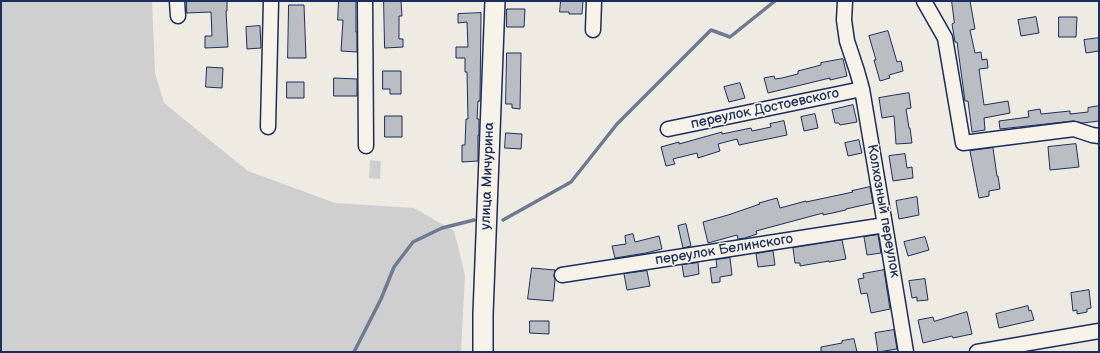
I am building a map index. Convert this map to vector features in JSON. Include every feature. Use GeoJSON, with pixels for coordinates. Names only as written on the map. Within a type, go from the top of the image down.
{"type":"FeatureCollection","features":[{"type":"Feature","properties":{"kind":"street"},"geometry":{"type":"LineString","coordinates":[[177,1],[178,16]]}},
{"type":"Feature","properties":{"kind":"street"},"geometry":{"type":"LineString","coordinates":[[268,127],[271,1]]}},
{"type":"Feature","properties":{"kind":"street"},"geometry":{"type":"LineString","coordinates":[[365,1],[366,146]]}},
{"type":"Feature","properties":{"kind":"street","name":"улица Мичурина"},"geometry":{"type":"LineString","coordinates":[[483,352],[483,314],[495,1]]}},
{"type":"Feature","properties":{"kind":"street"},"geometry":{"type":"LineString","coordinates":[[593,30],[594,1]]}},
{"type":"Feature","properties":{"kind":"street","name":"Колхозный переулок"},"geometry":{"type":"LineString","coordinates":[[845,1],[844,20],[847,41],[862,89],[906,352]]}},
{"type":"Feature","properties":{"kind":"street"},"geometry":{"type":"LineString","coordinates":[[924,1],[945,38],[963,143],[1074,129],[1099,136]]}},
{"type":"Feature","properties":{"kind":"street","name":"переулок Достоевского"},"geometry":{"type":"LineString","coordinates":[[668,129],[862,89]]}},
{"type":"Feature","properties":{"kind":"street","name":"переулок Белинского"},"geometry":{"type":"LineString","coordinates":[[562,275],[885,225]]}},
{"type":"Feature","properties":{"kind":"street"},"geometry":{"type":"LineString","coordinates":[[977,352],[1099,331]]}},
{"type":"Feature","properties":{"kind":"shaded area"},"geometry":{"type":"Polygon","coordinates":[[[1,1],[152,1],[155,73],[164,103],[248,171],[335,203],[414,208],[454,231],[465,275],[461,352],[1,352],[1,1]]]}},
{"type":"Feature","properties":{"kind":"shaded area"},"geometry":{"type":"Polygon","coordinates":[[[370,160],[381,161],[380,179],[369,178],[370,160]]]}},
{"type":"Feature","properties":{"kind":"building"},"geometry":{"type":"Polygon","coordinates":[[[187,1],[227,1],[226,11],[228,47],[205,48],[205,36],[212,36],[211,12],[187,13],[187,1]]]}},
{"type":"Feature","properties":{"kind":"building"},"geometry":{"type":"Polygon","coordinates":[[[339,1],[356,1],[357,52],[341,51],[343,20],[338,20],[339,1]]]}},
{"type":"Feature","properties":{"kind":"building"},"geometry":{"type":"Polygon","coordinates":[[[384,1],[401,1],[402,16],[399,16],[399,39],[403,39],[403,47],[385,48],[384,1]]]}},
{"type":"Feature","properties":{"kind":"building"},"geometry":{"type":"Polygon","coordinates":[[[561,1],[583,1],[582,14],[560,12],[561,1]]]}},
{"type":"Feature","properties":{"kind":"building"},"geometry":{"type":"Polygon","coordinates":[[[952,1],[970,1],[975,29],[970,30],[975,53],[981,52],[982,60],[987,59],[988,68],[979,69],[984,105],[1008,101],[1010,113],[984,118],[985,130],[972,132],[968,101],[965,101],[957,42],[955,42],[952,24],[954,23],[952,1]]]}},
{"type":"Feature","properties":{"kind":"building"},"geometry":{"type":"Polygon","coordinates":[[[289,5],[304,5],[306,58],[288,58],[289,5]]]}},
{"type":"Feature","properties":{"kind":"building"},"geometry":{"type":"Polygon","coordinates":[[[507,9],[525,9],[524,27],[507,27],[507,9]]]}},
{"type":"Feature","properties":{"kind":"building"},"geometry":{"type":"Polygon","coordinates":[[[481,13],[480,101],[478,101],[477,119],[479,119],[478,161],[462,162],[462,145],[465,145],[466,119],[468,119],[467,72],[465,72],[465,58],[456,58],[456,47],[468,47],[467,22],[458,23],[458,14],[481,13]]]}},
{"type":"Feature","properties":{"kind":"building"},"geometry":{"type":"Polygon","coordinates":[[[1036,17],[1039,33],[1021,36],[1018,20],[1036,17]]]}},
{"type":"Feature","properties":{"kind":"building"},"geometry":{"type":"Polygon","coordinates":[[[1059,17],[1077,17],[1076,37],[1059,37],[1059,17]]]}},
{"type":"Feature","properties":{"kind":"building"},"geometry":{"type":"Polygon","coordinates":[[[260,26],[261,48],[247,49],[246,27],[260,26]]]}},
{"type":"Feature","properties":{"kind":"building"},"geometry":{"type":"Polygon","coordinates":[[[888,31],[897,62],[901,61],[903,71],[889,75],[890,78],[880,81],[869,36],[888,31]]]}},
{"type":"Feature","properties":{"kind":"building"},"geometry":{"type":"Polygon","coordinates":[[[1099,38],[1099,51],[1086,53],[1084,40],[1099,38]]]}},
{"type":"Feature","properties":{"kind":"building"},"geometry":{"type":"Polygon","coordinates":[[[507,53],[521,53],[520,109],[512,108],[512,104],[506,104],[507,53]]]}},
{"type":"Feature","properties":{"kind":"building"},"geometry":{"type":"Polygon","coordinates":[[[843,59],[847,76],[830,80],[830,78],[768,93],[764,78],[774,76],[775,79],[782,78],[798,74],[798,71],[821,65],[821,63],[843,59]]]}},
{"type":"Feature","properties":{"kind":"building"},"geometry":{"type":"Polygon","coordinates":[[[207,67],[223,68],[222,88],[206,87],[207,67]]]}},
{"type":"Feature","properties":{"kind":"building"},"geometry":{"type":"Polygon","coordinates":[[[383,71],[401,71],[401,94],[390,94],[390,89],[383,89],[383,71]]]}},
{"type":"Feature","properties":{"kind":"building"},"geometry":{"type":"Polygon","coordinates":[[[334,78],[357,79],[357,96],[334,96],[334,78]]]}},
{"type":"Feature","properties":{"kind":"building"},"geometry":{"type":"Polygon","coordinates":[[[287,82],[304,82],[304,98],[287,98],[287,82]]]}},
{"type":"Feature","properties":{"kind":"building"},"geometry":{"type":"Polygon","coordinates":[[[740,83],[745,98],[729,102],[724,87],[740,83]]]}},
{"type":"Feature","properties":{"kind":"building"},"geometry":{"type":"Polygon","coordinates":[[[909,93],[911,108],[906,109],[912,143],[896,144],[894,116],[882,118],[879,98],[909,93]]]}},
{"type":"Feature","properties":{"kind":"building"},"geometry":{"type":"Polygon","coordinates":[[[853,105],[857,122],[840,125],[839,123],[835,123],[832,110],[853,105]]]}},
{"type":"Feature","properties":{"kind":"building"},"geometry":{"type":"Polygon","coordinates":[[[1099,106],[1099,121],[1083,123],[1073,121],[1000,129],[999,121],[1029,117],[1028,111],[1040,109],[1041,114],[1070,111],[1070,114],[1088,112],[1088,108],[1099,106]]]}},
{"type":"Feature","properties":{"kind":"building"},"geometry":{"type":"Polygon","coordinates":[[[815,114],[818,128],[804,131],[801,117],[815,114]]]}},
{"type":"Feature","properties":{"kind":"building"},"geometry":{"type":"Polygon","coordinates":[[[385,116],[402,116],[402,137],[385,137],[385,116]]]}},
{"type":"Feature","properties":{"kind":"building"},"geometry":{"type":"Polygon","coordinates":[[[784,121],[787,135],[739,145],[737,139],[718,144],[720,151],[698,158],[697,153],[673,159],[675,164],[666,166],[661,147],[679,142],[679,144],[722,132],[722,134],[751,128],[752,131],[771,127],[770,124],[784,121]]]}},
{"type":"Feature","properties":{"kind":"building"},"geometry":{"type":"Polygon","coordinates":[[[506,133],[522,134],[521,149],[505,148],[506,133]]]}},
{"type":"Feature","properties":{"kind":"building"},"geometry":{"type":"Polygon","coordinates":[[[859,140],[862,153],[848,156],[845,143],[859,140]]]}},
{"type":"Feature","properties":{"kind":"building"},"geometry":{"type":"Polygon","coordinates":[[[1076,144],[1079,167],[1050,170],[1048,147],[1076,144]]]}},
{"type":"Feature","properties":{"kind":"building"},"geometry":{"type":"Polygon","coordinates":[[[993,148],[1000,189],[989,191],[989,196],[979,198],[970,151],[993,148]]]}},
{"type":"Feature","properties":{"kind":"building"},"geometry":{"type":"Polygon","coordinates":[[[905,154],[907,168],[912,167],[913,178],[893,181],[889,156],[905,154]]]}},
{"type":"Feature","properties":{"kind":"building"},"geometry":{"type":"Polygon","coordinates":[[[870,187],[873,203],[823,215],[823,213],[756,231],[757,234],[745,238],[738,239],[737,235],[708,243],[703,222],[777,198],[780,208],[870,187]]]}},
{"type":"Feature","properties":{"kind":"building"},"geometry":{"type":"Polygon","coordinates":[[[917,197],[919,215],[899,219],[896,201],[917,197]]]}},
{"type":"Feature","properties":{"kind":"building"},"geometry":{"type":"Polygon","coordinates":[[[686,224],[691,246],[683,248],[678,226],[686,224]]]}},
{"type":"Feature","properties":{"kind":"building"},"geometry":{"type":"Polygon","coordinates":[[[633,234],[635,242],[659,236],[662,249],[615,258],[612,246],[626,244],[625,236],[633,234]]]}},
{"type":"Feature","properties":{"kind":"building"},"geometry":{"type":"Polygon","coordinates":[[[878,235],[881,253],[867,255],[864,237],[878,235]]]}},
{"type":"Feature","properties":{"kind":"building"},"geometry":{"type":"Polygon","coordinates":[[[925,237],[929,250],[908,256],[904,242],[925,237]]]}},
{"type":"Feature","properties":{"kind":"building"},"geometry":{"type":"Polygon","coordinates":[[[842,240],[846,259],[800,266],[800,263],[795,263],[793,248],[842,240]]]}},
{"type":"Feature","properties":{"kind":"building"},"geometry":{"type":"Polygon","coordinates":[[[773,251],[775,265],[758,267],[756,254],[773,251]]]}},
{"type":"Feature","properties":{"kind":"building"},"geometry":{"type":"Polygon","coordinates":[[[730,258],[732,275],[720,277],[720,282],[712,283],[710,268],[717,267],[716,260],[730,258]]]}},
{"type":"Feature","properties":{"kind":"building"},"geometry":{"type":"Polygon","coordinates":[[[698,263],[699,274],[684,277],[682,265],[698,263]]]}},
{"type":"Feature","properties":{"kind":"building"},"geometry":{"type":"Polygon","coordinates":[[[532,268],[555,270],[553,301],[528,299],[532,268]]]}},
{"type":"Feature","properties":{"kind":"building"},"geometry":{"type":"Polygon","coordinates":[[[884,270],[890,309],[871,313],[867,293],[861,294],[858,279],[864,278],[863,274],[884,270]]]}},
{"type":"Feature","properties":{"kind":"building"},"geometry":{"type":"Polygon","coordinates":[[[647,271],[650,286],[627,290],[624,274],[647,271]]]}},
{"type":"Feature","properties":{"kind":"building"},"geometry":{"type":"Polygon","coordinates":[[[925,279],[928,300],[917,301],[917,297],[912,298],[909,281],[925,279]]]}},
{"type":"Feature","properties":{"kind":"building"},"geometry":{"type":"Polygon","coordinates":[[[1089,290],[1091,308],[1087,309],[1087,312],[1077,314],[1077,310],[1073,311],[1071,293],[1089,290]]]}},
{"type":"Feature","properties":{"kind":"building"},"geometry":{"type":"Polygon","coordinates":[[[1028,306],[1034,320],[999,328],[996,314],[1028,306]]]}},
{"type":"Feature","properties":{"kind":"building"},"geometry":{"type":"Polygon","coordinates":[[[967,312],[972,334],[953,338],[952,336],[923,343],[918,320],[933,317],[934,321],[967,312]]]}},
{"type":"Feature","properties":{"kind":"building"},"geometry":{"type":"Polygon","coordinates":[[[530,321],[549,321],[549,334],[530,333],[530,321]]]}},
{"type":"Feature","properties":{"kind":"building"},"geometry":{"type":"Polygon","coordinates":[[[894,330],[897,349],[878,352],[875,333],[894,330]]]}},
{"type":"Feature","properties":{"kind":"building"},"geometry":{"type":"Polygon","coordinates":[[[854,339],[857,352],[821,352],[821,347],[854,339]]]}},
{"type":"Feature","properties":{"kind":"waterway"},"geometry":{"type":"LineString","coordinates":[[503,220],[571,182],[617,124],[711,30],[730,37],[775,1]]}},
{"type":"Feature","properties":{"kind":"waterway"},"geometry":{"type":"LineString","coordinates":[[354,352],[381,299],[394,267],[413,242],[442,228],[474,220]]}}]}
